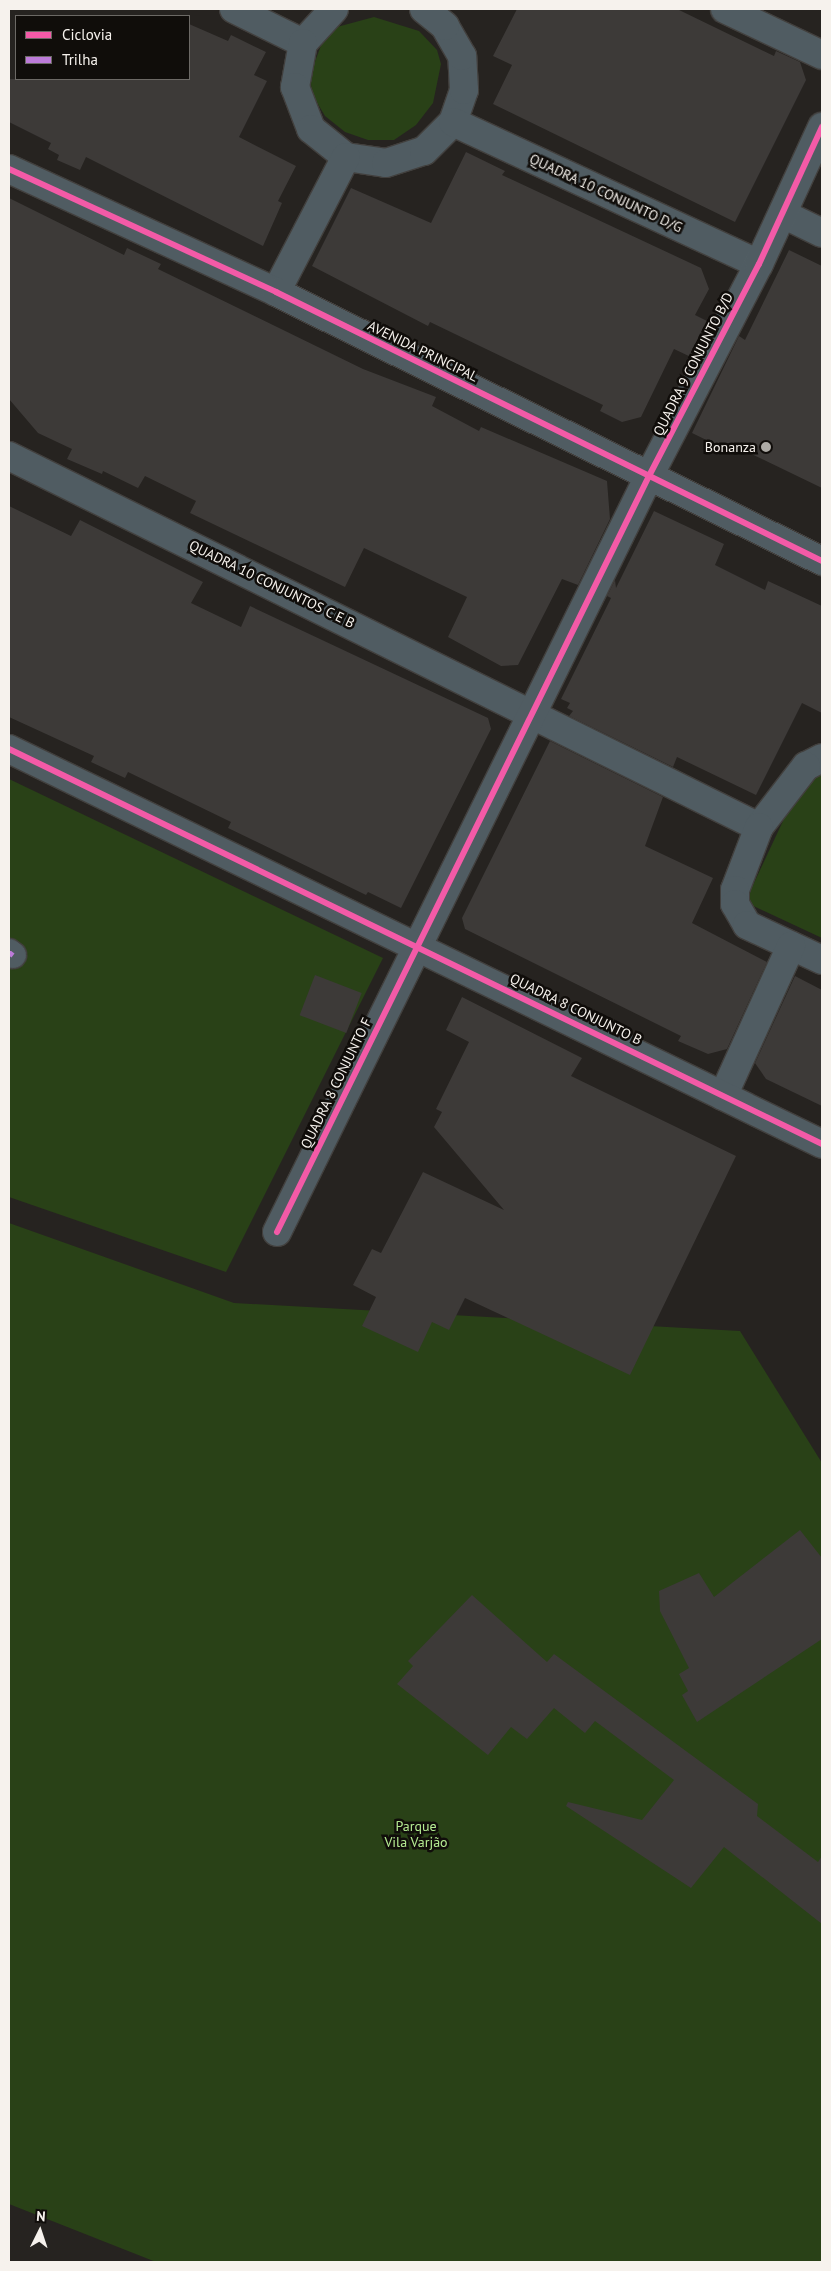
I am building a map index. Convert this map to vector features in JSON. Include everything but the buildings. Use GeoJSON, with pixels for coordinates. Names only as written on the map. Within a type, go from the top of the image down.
{"type":"FeatureCollection","features":[{"type":"Feature","properties":{"kind":"street"},"geometry":{"type":"LineString","coordinates":[[234,9],[303,43]]}},
{"type":"Feature","properties":{"kind":"street"},"geometry":{"type":"LineString","coordinates":[[334,9],[303,43],[295,87],[311,129],[346,157],[386,164],[424,151],[453,122],[464,90],[462,56],[445,26],[424,9]]}},
{"type":"Feature","properties":{"kind":"street"},"geometry":{"type":"LineString","coordinates":[[726,9],[822,55]]}},
{"type":"Feature","properties":{"kind":"street","name":"QUADRA 10 CONJUNTO D/G"},"geometry":{"type":"LineString","coordinates":[[453,122],[759,264]]}},
{"type":"Feature","properties":{"kind":"street","name":"QUADRA 9 CONJUNTO B/D"},"geometry":{"type":"LineString","coordinates":[[534,713],[649,476],[759,264],[822,127]]}},
{"type":"Feature","properties":{"kind":"street"},"geometry":{"type":"LineString","coordinates":[[276,292],[346,157]]}},
{"type":"Feature","properties":{"kind":"street","name":"AVENIDA PRINCIPAL"},"geometry":{"type":"LineString","coordinates":[[9,170],[276,292],[822,561]]}},
{"type":"Feature","properties":{"kind":"street"},"geometry":{"type":"LineString","coordinates":[[783,214],[822,233]]}},
{"type":"Feature","properties":{"kind":"street","name":"QUADRA 10 CONJUNTOS C E B"},"geometry":{"type":"LineString","coordinates":[[9,456],[534,713],[759,827]]}},
{"type":"Feature","properties":{"kind":"street","name":"QUADRA 8 CONJUNTO F"},"geometry":{"type":"LineString","coordinates":[[277,1232],[534,713]]}},
{"type":"Feature","properties":{"kind":"street","name":"QUADRA 8 CONJUNTO B"},"geometry":{"type":"LineString","coordinates":[[9,749],[418,945],[822,1144]]}},
{"type":"Feature","properties":{"kind":"street"},"geometry":{"type":"LineString","coordinates":[[822,758],[806,766],[759,827],[735,890],[735,904],[747,925],[822,960]]}},
{"type":"Feature","properties":{"kind":"street"},"geometry":{"type":"LineString","coordinates":[[723,1096],[792,946]]}},
{"type":"Feature","properties":{"kind":"green space"},"geometry":{"type":"Polygon","coordinates":[[[374,17],[419,31],[437,50],[441,64],[433,103],[416,125],[394,140],[368,140],[345,132],[325,116],[312,94],[310,75],[323,40],[337,27],[374,17]]]}},
{"type":"Feature","properties":{"kind":"green space"},"geometry":{"type":"Polygon","coordinates":[[[813,757],[822,761],[822,938],[745,902],[813,757]]]}},
{"type":"Feature","properties":{"kind":"green space"},"geometry":{"type":"Polygon","coordinates":[[[9,779],[383,958],[226,1272],[9,1197],[9,779]]]}},
{"type":"Feature","properties":{"kind":"green space","name":"Parque Vila Varjão"},"geometry":{"type":"Polygon","coordinates":[[[9,1223],[234,1303],[740,1331],[822,1463],[822,2262],[156,2262],[9,2204],[9,1223]]]}},
{"type":"Feature","properties":{"kind":"marked path"},"geometry":{"type":"LineString","coordinates":[[9,952],[13,955]]}},
{"type":"Feature","properties":{"kind":"cycle path"},"geometry":{"type":"LineString","coordinates":[[277,1232],[649,476],[759,264],[822,127]]}},
{"type":"Feature","properties":{"kind":"cycle path"},"geometry":{"type":"LineString","coordinates":[[9,169],[276,292],[822,561]]}},
{"type":"Feature","properties":{"kind":"cycle path"},"geometry":{"type":"LineString","coordinates":[[9,749],[822,1144]]}},
{"type":"Feature","properties":{"kind":"place","name":"Bonanza"},"geometry":{"type":"Point","coordinates":[766,447]}}]}
